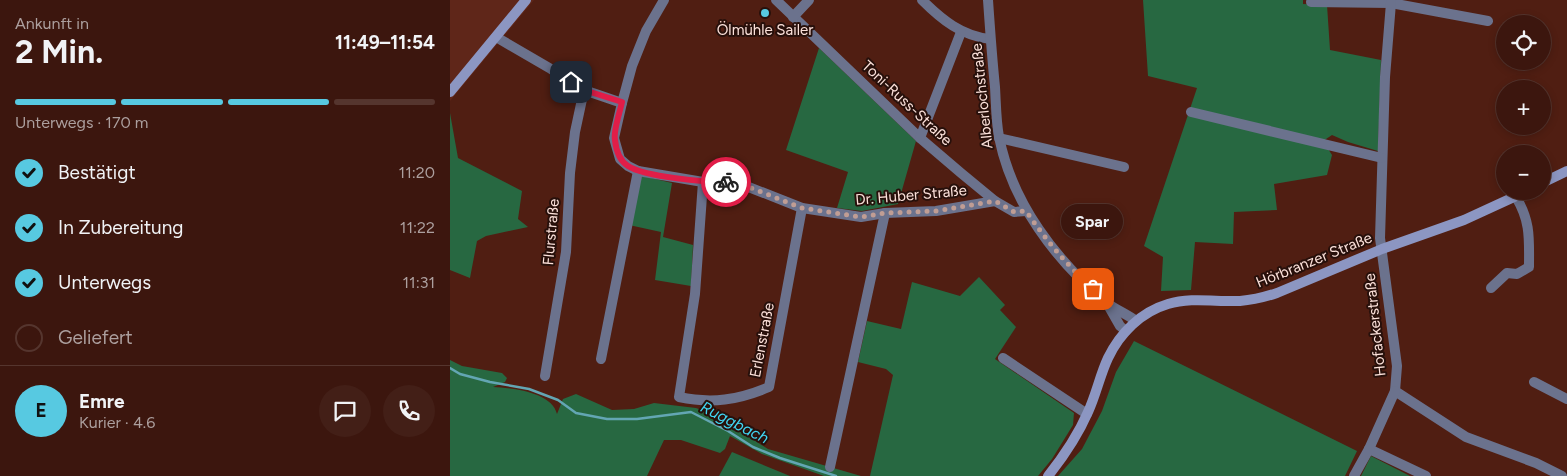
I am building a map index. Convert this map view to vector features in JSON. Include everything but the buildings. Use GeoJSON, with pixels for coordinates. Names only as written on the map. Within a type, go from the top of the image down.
{"type":"FeatureCollection","features":[{"type":"Feature","properties":{"kind":"street"},"geometry":{"type":"LineString","coordinates":[[450,92],[526,0]]}},
{"type":"Feature","properties":{"kind":"street","name":"Dr. Huber Straße"},"geometry":{"type":"LineString","coordinates":[[664,0],[646,31],[632,66],[614,138],[620,159],[628,166],[638,171],[703,182],[736,182],[802,208],[861,217],[885,213],[936,211],[995,201]]}},
{"type":"Feature","properties":{"kind":"street","name":"Toni-Russ-Straße"},"geometry":{"type":"LineString","coordinates":[[776,0],[920,138],[995,201],[1014,212],[1026,211]]}},
{"type":"Feature","properties":{"kind":"street"},"geometry":{"type":"LineString","coordinates":[[793,17],[809,0]]}},
{"type":"Feature","properties":{"kind":"street"},"geometry":{"type":"LineString","coordinates":[[922,0],[961,32],[976,37],[990,38]]}},
{"type":"Feature","properties":{"kind":"street","name":"Alberlochstraße"},"geometry":{"type":"LineString","coordinates":[[988,0],[999,138],[1026,211],[1050,246],[1070,269],[1108,304],[1136,321]]}},
{"type":"Feature","properties":{"kind":"street"},"geometry":{"type":"LineString","coordinates":[[1311,2],[1392,3],[1488,21]]}},
{"type":"Feature","properties":{"kind":"street","name":"Hofackerstraße"},"geometry":{"type":"LineString","coordinates":[[1392,3],[1385,77],[1380,238],[1397,366],[1395,391],[1466,437],[1536,463],[1562,476]]}},
{"type":"Feature","properties":{"kind":"street"},"geometry":{"type":"LineString","coordinates":[[920,138],[961,32]]}},
{"type":"Feature","properties":{"kind":"street"},"geometry":{"type":"LineString","coordinates":[[496,37],[584,90],[622,102]]}},
{"type":"Feature","properties":{"kind":"street","name":"Flurstraße"},"geometry":{"type":"LineString","coordinates":[[545,376],[566,252],[570,174],[575,132],[584,90]]}},
{"type":"Feature","properties":{"kind":"street"},"geometry":{"type":"LineString","coordinates":[[1190,112],[1382,158]]}},
{"type":"Feature","properties":{"kind":"street"},"geometry":{"type":"LineString","coordinates":[[999,138],[1124,167]]}},
{"type":"Feature","properties":{"kind":"street"},"geometry":{"type":"LineString","coordinates":[[601,359],[638,171]]}},
{"type":"Feature","properties":{"kind":"street"},"geometry":{"type":"LineString","coordinates":[[1551,179],[1567,171]]}},
{"type":"Feature","properties":{"kind":"street","name":"Erlenstraße"},"geometry":{"type":"LineString","coordinates":[[703,182],[695,294],[679,397],[701,402],[715,401],[751,395],[769,387],[802,208]]}},
{"type":"Feature","properties":{"kind":"street","name":"Hörbranzer Straße"},"geometry":{"type":"LineString","coordinates":[[1048,476],[1067,452],[1087,414],[1107,359],[1136,321],[1156,308],[1181,301],[1240,301],[1259,299],[1382,249],[1433,232],[1509,200]]}},
{"type":"Feature","properties":{"kind":"street"},"geometry":{"type":"LineString","coordinates":[[1491,288],[1507,273],[1517,274],[1529,267],[1529,228],[1518,200]]}},
{"type":"Feature","properties":{"kind":"street"},"geometry":{"type":"LineString","coordinates":[[830,467],[885,213]]}},
{"type":"Feature","properties":{"kind":"street","name":"Alberlochstraße"},"geometry":{"type":"LineString","coordinates":[[1108,304],[1120,326],[1126,332]]}},
{"type":"Feature","properties":{"kind":"street"},"geometry":{"type":"LineString","coordinates":[[1003,358],[1087,414]]}},
{"type":"Feature","properties":{"kind":"street"},"geometry":{"type":"LineString","coordinates":[[1534,382],[1567,399]]}},
{"type":"Feature","properties":{"kind":"street"},"geometry":{"type":"LineString","coordinates":[[1354,476],[1369,449],[1395,391]]}},
{"type":"Feature","properties":{"kind":"street"},"geometry":{"type":"LineString","coordinates":[[1369,449],[1426,476]]}},
{"type":"Feature","properties":{"kind":"shaded area"},"geometry":{"type":"Polygon","coordinates":[[[450,0],[534,0],[450,101],[450,0]]]}},
{"type":"Feature","properties":{"kind":"green space"},"geometry":{"type":"Polygon","coordinates":[[[1143,0],[1303,0],[1303,4],[1327,5],[1330,50],[1381,60],[1378,151],[1332,135],[1323,141],[1332,155],[1327,175],[1274,184],[1277,210],[1234,212],[1233,244],[1195,242],[1191,290],[1161,291],[1163,257],[1144,246],[1197,88],[1148,76],[1143,0]]]}},
{"type":"Feature","properties":{"kind":"green space"},"geometry":{"type":"Polygon","coordinates":[[[819,48],[916,141],[898,204],[862,211],[837,208],[848,172],[786,150],[819,48]]]}},
{"type":"Feature","properties":{"kind":"green space"},"geometry":{"type":"Polygon","coordinates":[[[450,113],[458,158],[522,191],[518,219],[528,227],[486,236],[477,241],[470,278],[450,270],[450,113]]]}},
{"type":"Feature","properties":{"kind":"green space"},"geometry":{"type":"Polygon","coordinates":[[[643,176],[672,183],[663,237],[693,245],[691,286],[655,280],[661,232],[629,225],[640,179],[643,176]]]}},
{"type":"Feature","properties":{"kind":"green space"},"geometry":{"type":"Polygon","coordinates":[[[979,277],[1005,305],[1000,310],[1016,327],[995,359],[1074,413],[1073,425],[1052,459],[1038,476],[870,476],[893,375],[886,369],[858,362],[867,321],[901,329],[912,282],[960,296],[979,277]]]}},
{"type":"Feature","properties":{"kind":"green space"},"geometry":{"type":"Polygon","coordinates":[[[1134,341],[1357,451],[1345,476],[1058,476],[1082,449],[1102,411],[1116,372],[1134,341]]]}},
{"type":"Feature","properties":{"kind":"green space"},"geometry":{"type":"Polygon","coordinates":[[[450,360],[462,366],[502,373],[507,378],[505,382],[493,387],[520,390],[540,396],[554,407],[557,414],[563,399],[576,394],[612,410],[634,409],[654,403],[696,408],[712,414],[768,449],[861,476],[824,476],[762,454],[730,436],[725,449],[720,453],[681,440],[664,440],[647,476],[450,476],[450,360]]]}},
{"type":"Feature","properties":{"kind":"green space"},"geometry":{"type":"Polygon","coordinates":[[[732,452],[790,476],[719,476],[732,452]]]}},
{"type":"Feature","properties":{"kind":"green space"},"geometry":{"type":"Polygon","coordinates":[[[1371,456],[1410,476],[1361,476],[1371,456]]]}},
{"type":"Feature","properties":{"kind":"waterway","name":"Ruggbach"},"geometry":{"type":"LineString","coordinates":[[450,368],[460,374],[490,382],[529,389],[558,400],[576,413],[607,419],[637,419],[691,412],[728,431],[753,447],[836,476]]}},
{"type":"Feature","properties":{"kind":"way so far"},"geometry":{"type":"LineString","coordinates":[[726,182],[736,182],[802,208],[861,217],[885,213],[936,211],[995,201],[1014,212],[1026,211],[1050,246],[1070,269],[1093,289]]}},
{"type":"Feature","properties":{"kind":"place","name":"Ölmühle Sailer"},"geometry":{"type":"Point","coordinates":[765,13]}},
{"type":"Feature","properties":{"kind":"place","name":"Spar"},"geometry":{"type":"Point","coordinates":[1093,289]}},
{"type":"Feature","properties":{"kind":"route"},"geometry":{"type":"LineString","coordinates":[[571,82],[584,90],[622,102],[614,138],[620,159],[628,166],[638,171],[703,182],[726,182]]}}]}
